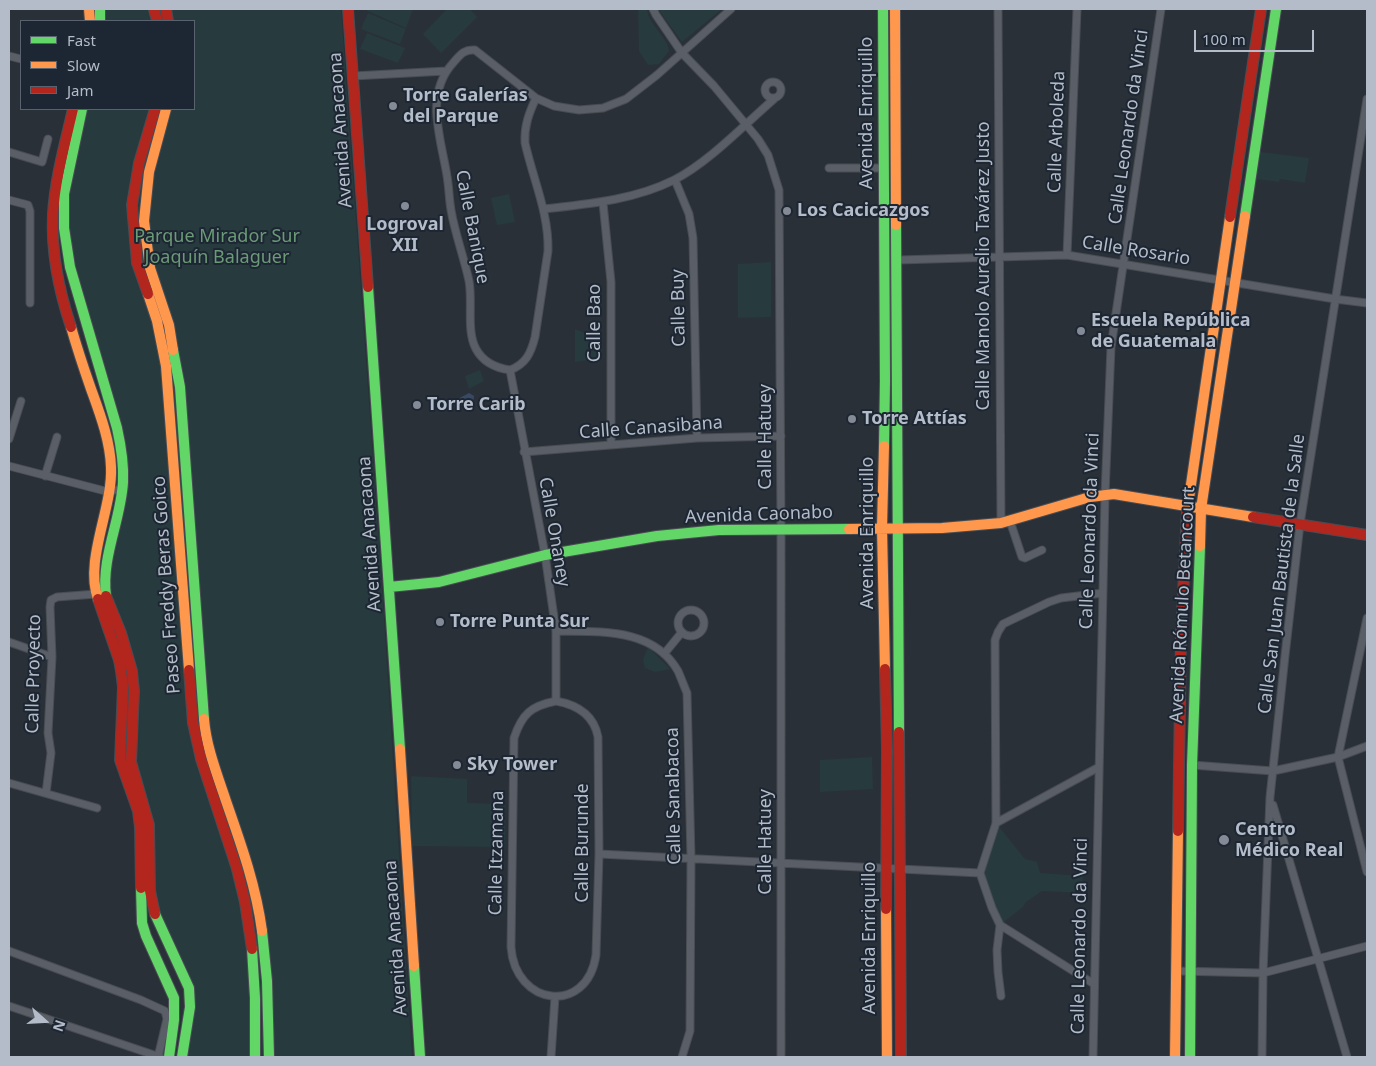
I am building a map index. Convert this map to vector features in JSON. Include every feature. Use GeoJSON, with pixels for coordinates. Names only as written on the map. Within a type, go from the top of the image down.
{"type":"FeatureCollection","features":[{"type":"Feature","properties":{"kind":"main road","name":"Avenida Anacaona"},"geometry":{"type":"LineString","coordinates":[[348,9],[390,587],[420,1057]]}},
{"type":"Feature","properties":{"kind":"main road","name":"Avenida Enriquillo"},"geometry":{"type":"LineString","coordinates":[[883,9],[885,381],[882,528],[887,750],[887,1057]]}},
{"type":"Feature","properties":{"kind":"main road","name":"Avenida Enriquillo"},"geometry":{"type":"LineString","coordinates":[[895,9],[898,260],[901,1057]]}},
{"type":"Feature","properties":{"kind":"main road","name":"Avenida Rómulo Betancourt"},"geometry":{"type":"LineString","coordinates":[[1175,1057],[1181,648],[1187,507],[1261,9]]}},
{"type":"Feature","properties":{"kind":"main road","name":"Avenida Rómulo Betancourt"},"geometry":{"type":"LineString","coordinates":[[1190,1057],[1192,765],[1200,509],[1276,9]]}},
{"type":"Feature","properties":{"kind":"main road"},"geometry":{"type":"LineString","coordinates":[[73,110],[56,194],[52,227],[54,249],[71,328],[110,453],[112,476],[94,572],[96,594],[121,671],[123,687],[120,760],[138,811],[142,923],[176,1006],[169,1057]]}},
{"type":"Feature","properties":{"kind":"main road"},"geometry":{"type":"LineString","coordinates":[[82,110],[64,194],[65,242],[70,267],[117,428],[124,470],[104,583],[106,599],[121,634],[132,671],[134,692],[131,762],[146,808],[149,825],[150,891],[153,908],[189,988],[190,1007],[182,1057]]}},
{"type":"Feature","properties":{"kind":"main road","name":"Paseo Freddy Beras Goico"},"geometry":{"type":"LineString","coordinates":[[155,110],[139,163],[133,197],[137,263],[157,321],[166,366],[194,723],[204,769],[245,902],[255,960],[255,1057]]}},
{"type":"Feature","properties":{"kind":"main road","name":"Paseo Freddy Beras Goico"},"geometry":{"type":"LineString","coordinates":[[166,110],[149,172],[144,221],[150,268],[170,325],[180,386],[206,729],[218,778],[248,867],[258,905],[267,968],[269,1057]]}},
{"type":"Feature","properties":{"kind":"main road"},"geometry":{"type":"LineString","coordinates":[[885,381],[898,380]]}},
{"type":"Feature","properties":{"kind":"main road","name":"Avenida Caonabo"},"geometry":{"type":"LineString","coordinates":[[390,587],[439,582],[545,555],[657,536],[719,530],[942,528],[1005,522],[1105,494],[1129,495],[1187,507],[1367,535]]}},
{"type":"Feature","properties":{"kind":"street","name":"Calle Hatuey"},"geometry":{"type":"LineString","coordinates":[[653,9],[682,53],[746,123],[768,155],[779,190],[782,529],[781,1057]]}},
{"type":"Feature","properties":{"kind":"street"},"geometry":{"type":"LineString","coordinates":[[353,76],[446,71],[462,52],[475,50],[536,98],[554,106],[579,110],[602,108],[626,99],[657,75],[732,9]]}},
{"type":"Feature","properties":{"kind":"street","name":"Calle Manolo Aurelio Tavárez Justo"},"geometry":{"type":"LineString","coordinates":[[998,9],[999,257],[1005,522],[1022,557],[1025,558],[1042,550]]}},
{"type":"Feature","properties":{"kind":"street","name":"Calle Arboleda"},"geometry":{"type":"LineString","coordinates":[[1067,256],[1077,9]]}},
{"type":"Feature","properties":{"kind":"street","name":"Calle Leonardo da Vinci"},"geometry":{"type":"LineString","coordinates":[[1093,1057],[1105,494],[1111,347],[1161,9]]}},
{"type":"Feature","properties":{"kind":"street","name":"Calle Banique"},"geometry":{"type":"LineString","coordinates":[[446,71],[437,100],[436,116],[447,176],[451,211],[470,282],[472,339],[476,349],[484,359],[494,366],[510,370]]}},
{"type":"Feature","properties":{"kind":"street"},"geometry":{"type":"LineString","coordinates":[[510,370],[518,367],[532,349],[548,251],[544,209],[525,142],[527,119],[536,98]]}},
{"type":"Feature","properties":{"kind":"street"},"geometry":{"type":"LineString","coordinates":[[544,209],[603,203],[655,189],[675,180],[702,162],[774,98]]}},
{"type":"Feature","properties":{"kind":"street","name":"Calle San Juan Bautista de la Salle"},"geometry":{"type":"LineString","coordinates":[[1262,1057],[1263,973],[1270,798],[1300,524],[1367,99]]}},
{"type":"Feature","properties":{"kind":"street"},"geometry":{"type":"LineString","coordinates":[[9,152],[42,162],[48,139]]}},
{"type":"Feature","properties":{"kind":"street"},"geometry":{"type":"LineString","coordinates":[[829,168],[884,168]]}},
{"type":"Feature","properties":{"kind":"street","name":"Calle Buy"},"geometry":{"type":"LineString","coordinates":[[675,180],[689,214],[693,238],[696,438]]}},
{"type":"Feature","properties":{"kind":"street"},"geometry":{"type":"LineString","coordinates":[[9,200],[28,206],[30,211],[30,303]]}},
{"type":"Feature","properties":{"kind":"street","name":"Calle Bao"},"geometry":{"type":"LineString","coordinates":[[603,203],[611,282],[610,444]]}},
{"type":"Feature","properties":{"kind":"street","name":"Calle Rosario"},"geometry":{"type":"LineString","coordinates":[[898,260],[1067,256],[1335,299],[1367,302]]}},
{"type":"Feature","properties":{"kind":"street","name":"Calle Onaney"},"geometry":{"type":"LineString","coordinates":[[510,370],[545,555],[556,631],[556,701]]}},
{"type":"Feature","properties":{"kind":"street"},"geometry":{"type":"LineString","coordinates":[[9,439],[21,401]]}},
{"type":"Feature","properties":{"kind":"street"},"geometry":{"type":"LineString","coordinates":[[1199,428],[1213,430]]}},
{"type":"Feature","properties":{"kind":"street","name":"Calle Canasibana"},"geometry":{"type":"LineString","coordinates":[[524,452],[696,438],[780,436]]}},
{"type":"Feature","properties":{"kind":"street"},"geometry":{"type":"LineString","coordinates":[[45,476],[57,437]]}},
{"type":"Feature","properties":{"kind":"street"},"geometry":{"type":"LineString","coordinates":[[9,466],[108,492],[122,488]]}},
{"type":"Feature","properties":{"kind":"street","name":"Calle Proyecto"},"geometry":{"type":"LineString","coordinates":[[46,793],[51,753],[48,733],[52,658],[51,600],[57,597],[96,594]]}},
{"type":"Feature","properties":{"kind":"street"},"geometry":{"type":"LineString","coordinates":[[1001,996],[997,950],[1000,925],[980,873],[996,823],[995,640],[1003,624],[1049,602],[1061,598],[1103,594]]}},
{"type":"Feature","properties":{"kind":"street"},"geometry":{"type":"LineString","coordinates":[[1367,618],[1338,757],[1367,872]]}},
{"type":"Feature","properties":{"kind":"street","name":"Calle Sanabacoa"},"geometry":{"type":"LineString","coordinates":[[556,631],[618,633],[645,640],[664,654],[677,670],[687,693],[691,858],[690,1031],[682,1057]]}},
{"type":"Feature","properties":{"kind":"street"},"geometry":{"type":"LineString","coordinates":[[664,654],[682,632]]}},
{"type":"Feature","properties":{"kind":"street"},"geometry":{"type":"LineString","coordinates":[[9,642],[52,658]]}},
{"type":"Feature","properties":{"kind":"street"},"geometry":{"type":"LineString","coordinates":[[1181,648],[1195,648]]}},
{"type":"Feature","properties":{"kind":"street","name":"Calle Itzamana"},"geometry":{"type":"LineString","coordinates":[[555,997],[534,990],[524,981],[516,971],[511,946],[514,738],[519,724],[534,707],[556,701]]}},
{"type":"Feature","properties":{"kind":"street","name":"Calle Burunde"},"geometry":{"type":"LineString","coordinates":[[555,997],[567,995],[578,989],[588,980],[594,968],[599,854],[598,737],[596,727],[590,716],[579,708],[568,703],[556,701]]}},
{"type":"Feature","properties":{"kind":"street"},"geometry":{"type":"LineString","coordinates":[[1192,765],[1273,771],[1338,757],[1367,746]]}},
{"type":"Feature","properties":{"kind":"street"},"geometry":{"type":"LineString","coordinates":[[996,823],[1099,767]]}},
{"type":"Feature","properties":{"kind":"street"},"geometry":{"type":"LineString","coordinates":[[9,783],[97,808]]}},
{"type":"Feature","properties":{"kind":"street"},"geometry":{"type":"LineString","coordinates":[[1270,798],[1346,1057]]}},
{"type":"Feature","properties":{"kind":"street"},"geometry":{"type":"LineString","coordinates":[[599,854],[980,873]]}},
{"type":"Feature","properties":{"kind":"street"},"geometry":{"type":"LineString","coordinates":[[1000,925],[1094,984]]}},
{"type":"Feature","properties":{"kind":"street"},"geometry":{"type":"LineString","coordinates":[[1176,971],[1263,973],[1367,946]]}},
{"type":"Feature","properties":{"kind":"street"},"geometry":{"type":"LineString","coordinates":[[9,951],[141,1000],[165,1011],[167,1019],[159,1057],[9,1006]]}},
{"type":"Feature","properties":{"kind":"street"},"geometry":{"type":"LineString","coordinates":[[551,1057],[555,997]]}},
{"type":"Feature","properties":{"kind":"green space","name":"Parque Mirador Sur Joaquín Balaguer"},"geometry":{"type":"Polygon","coordinates":[[[106,9],[341,9],[382,586],[412,1057],[184,1057],[194,1004],[156,903],[153,822],[135,758],[137,709],[108,583],[124,498],[112,396],[76,266],[69,215],[76,158],[87,110],[195,110],[195,20],[105,20],[106,9]]]}},
{"type":"Feature","properties":{"kind":"green space"},"geometry":{"type":"Polygon","coordinates":[[[363,9],[413,9],[406,28],[363,9]]]}},
{"type":"Feature","properties":{"kind":"green space"},"geometry":{"type":"Polygon","coordinates":[[[447,9],[470,9],[477,17],[441,53],[423,34],[447,9]]]}},
{"type":"Feature","properties":{"kind":"green space"},"geometry":{"type":"Polygon","coordinates":[[[638,9],[647,9],[651,21],[668,46],[669,51],[659,64],[648,65],[639,51],[638,9]]]}},
{"type":"Feature","properties":{"kind":"green space"},"geometry":{"type":"Polygon","coordinates":[[[658,9],[722,9],[682,42],[658,9]]]}},
{"type":"Feature","properties":{"kind":"green space"},"geometry":{"type":"Polygon","coordinates":[[[368,13],[406,29],[400,44],[361,29],[368,13]]]}},
{"type":"Feature","properties":{"kind":"green space"},"geometry":{"type":"Polygon","coordinates":[[[367,33],[405,48],[398,63],[360,49],[367,33]]]}},
{"type":"Feature","properties":{"kind":"green space"},"geometry":{"type":"Polygon","coordinates":[[[1260,152],[1309,158],[1305,183],[1280,179],[1279,182],[1256,179],[1260,152]]]}},
{"type":"Feature","properties":{"kind":"green space"},"geometry":{"type":"Polygon","coordinates":[[[509,194],[515,222],[497,225],[491,198],[509,194]]]}},
{"type":"Feature","properties":{"kind":"green space"},"geometry":{"type":"Polygon","coordinates":[[[771,262],[771,317],[738,318],[738,264],[771,262]]]}},
{"type":"Feature","properties":{"kind":"green space"},"geometry":{"type":"Polygon","coordinates":[[[575,329],[585,333],[602,332],[602,358],[575,362],[575,329]]]}},
{"type":"Feature","properties":{"kind":"green space"},"geometry":{"type":"Polygon","coordinates":[[[480,370],[484,381],[469,389],[465,376],[480,370]]]}},
{"type":"Feature","properties":{"kind":"green space"},"geometry":{"type":"Polygon","coordinates":[[[648,647],[670,669],[655,672],[645,668],[643,660],[648,647]]]}},
{"type":"Feature","properties":{"kind":"green space"},"geometry":{"type":"Polygon","coordinates":[[[872,757],[873,789],[820,792],[820,760],[872,757]]]}},
{"type":"Feature","properties":{"kind":"green space"},"geometry":{"type":"Polygon","coordinates":[[[411,776],[467,779],[467,803],[505,804],[505,847],[412,846],[411,776]]]}},
{"type":"Feature","properties":{"kind":"green space"},"geometry":{"type":"Polygon","coordinates":[[[996,823],[1025,859],[1037,862],[1040,873],[1083,876],[1082,893],[1042,891],[1026,902],[1023,907],[1000,925],[980,873],[996,823]]]}},
{"type":"Feature","properties":{"kind":"water"},"geometry":{"type":"Polygon","coordinates":[[[469,393],[474,396],[473,403],[455,407],[454,401],[469,393]]]}},
{"type":"Feature","properties":{"kind":"traffic: fast"},"geometry":{"type":"LineString","coordinates":[[100,9],[100,20]]}},
{"type":"Feature","properties":{"kind":"traffic: fast"},"geometry":{"type":"LineString","coordinates":[[883,9],[884,446]]}},
{"type":"Feature","properties":{"kind":"traffic: fast"},"geometry":{"type":"LineString","coordinates":[[1245,216],[1276,9]]}},
{"type":"Feature","properties":{"kind":"traffic: fast"},"geometry":{"type":"LineString","coordinates":[[82,110],[64,194],[64,228],[70,267],[117,428],[122,455],[121,496],[106,567],[106,596]]}},
{"type":"Feature","properties":{"kind":"traffic: fast"},"geometry":{"type":"LineString","coordinates":[[896,225],[899,732]]}},
{"type":"Feature","properties":{"kind":"traffic: fast"},"geometry":{"type":"LineString","coordinates":[[368,287],[400,749]]}},
{"type":"Feature","properties":{"kind":"traffic: fast"},"geometry":{"type":"LineString","coordinates":[[173,350],[180,387],[204,719]]}},
{"type":"Feature","properties":{"kind":"traffic: fast"},"geometry":{"type":"LineString","coordinates":[[389,587],[439,582],[545,555],[657,536],[719,530],[849,529]]}},
{"type":"Feature","properties":{"kind":"traffic: fast"},"geometry":{"type":"LineString","coordinates":[[1190,1057],[1192,765],[1200,546]]}},
{"type":"Feature","properties":{"kind":"traffic: fast"},"geometry":{"type":"LineString","coordinates":[[141,888],[142,923],[174,998],[174,1020],[169,1057]]}},
{"type":"Feature","properties":{"kind":"traffic: fast"},"geometry":{"type":"LineString","coordinates":[[155,914],[189,988],[190,1007],[182,1057]]}},
{"type":"Feature","properties":{"kind":"traffic: fast"},"geometry":{"type":"LineString","coordinates":[[262,931],[267,981],[269,1057]]}},
{"type":"Feature","properties":{"kind":"traffic: fast"},"geometry":{"type":"LineString","coordinates":[[252,949],[255,998],[255,1057]]}},
{"type":"Feature","properties":{"kind":"traffic: fast"},"geometry":{"type":"LineString","coordinates":[[414,966],[420,1057]]}},
{"type":"Feature","properties":{"kind":"traffic: slow"},"geometry":{"type":"LineString","coordinates":[[89,9],[90,20]]}},
{"type":"Feature","properties":{"kind":"traffic: slow"},"geometry":{"type":"LineString","coordinates":[[895,9],[896,225]]}},
{"type":"Feature","properties":{"kind":"traffic: slow"},"geometry":{"type":"LineString","coordinates":[[166,110],[149,172],[144,221],[150,268],[169,325],[173,350]]}},
{"type":"Feature","properties":{"kind":"traffic: slow"},"geometry":{"type":"LineString","coordinates":[[1200,546],[1201,509],[1245,216]]}},
{"type":"Feature","properties":{"kind":"traffic: slow"},"geometry":{"type":"LineString","coordinates":[[1187,512],[1230,217]]}},
{"type":"Feature","properties":{"kind":"traffic: slow"},"geometry":{"type":"LineString","coordinates":[[148,294],[157,321],[166,366],[189,670]]}},
{"type":"Feature","properties":{"kind":"traffic: slow"},"geometry":{"type":"LineString","coordinates":[[71,327],[104,427],[111,467],[108,499],[94,568],[98,599]]}},
{"type":"Feature","properties":{"kind":"traffic: slow"},"geometry":{"type":"LineString","coordinates":[[884,446],[882,528],[885,669]]}},
{"type":"Feature","properties":{"kind":"traffic: slow"},"geometry":{"type":"LineString","coordinates":[[849,529],[942,528],[1001,523],[1090,497],[1114,494],[1253,517]]}},
{"type":"Feature","properties":{"kind":"traffic: slow"},"geometry":{"type":"LineString","coordinates":[[204,719],[212,760],[252,881],[262,931]]}},
{"type":"Feature","properties":{"kind":"traffic: slow"},"geometry":{"type":"LineString","coordinates":[[400,749],[414,966]]}},
{"type":"Feature","properties":{"kind":"traffic: slow"},"geometry":{"type":"LineString","coordinates":[[1175,1057],[1178,831]]}},
{"type":"Feature","properties":{"kind":"traffic: slow"},"geometry":{"type":"LineString","coordinates":[[886,909],[887,1057]]}},
{"type":"Feature","properties":{"kind":"traffic: jam"},"geometry":{"type":"LineString","coordinates":[[154,9],[157,20]]}},
{"type":"Feature","properties":{"kind":"traffic: jam"},"geometry":{"type":"LineString","coordinates":[[166,9],[168,20]]}},
{"type":"Feature","properties":{"kind":"traffic: jam"},"geometry":{"type":"LineString","coordinates":[[348,9],[368,287]]}},
{"type":"Feature","properties":{"kind":"traffic: jam"},"geometry":{"type":"LineString","coordinates":[[1230,217],[1261,9]]}},
{"type":"Feature","properties":{"kind":"traffic: jam"},"geometry":{"type":"LineString","coordinates":[[71,327],[57,272],[53,243],[53,214],[56,188],[73,110]]}},
{"type":"Feature","properties":{"kind":"traffic: jam"},"geometry":{"type":"LineString","coordinates":[[148,294],[137,263],[132,205],[139,163],[155,110]]}},
{"type":"Feature","properties":{"kind":"traffic: jam"},"geometry":{"type":"LineString","coordinates":[[1178,831],[1181,636],[1187,512]]}},
{"type":"Feature","properties":{"kind":"traffic: jam"},"geometry":{"type":"LineString","coordinates":[[1253,517],[1367,535]]}},
{"type":"Feature","properties":{"kind":"traffic: jam"},"geometry":{"type":"LineString","coordinates":[[106,596],[121,633],[132,671],[134,691],[131,762],[149,825],[150,891],[155,914]]}},
{"type":"Feature","properties":{"kind":"traffic: jam"},"geometry":{"type":"LineString","coordinates":[[98,599],[121,671],[123,687],[120,760],[138,811],[141,888]]}},
{"type":"Feature","properties":{"kind":"traffic: jam"},"geometry":{"type":"LineString","coordinates":[[885,669],[887,750],[886,909]]}},
{"type":"Feature","properties":{"kind":"traffic: jam"},"geometry":{"type":"LineString","coordinates":[[189,670],[193,723],[201,759],[237,869],[245,902],[252,949]]}},
{"type":"Feature","properties":{"kind":"traffic: jam"},"geometry":{"type":"LineString","coordinates":[[899,732],[901,1057]]}},
{"type":"Feature","properties":{"kind":"place","name":"Torre Galerías del Parque"},"geometry":{"type":"Point","coordinates":[393,106]}},
{"type":"Feature","properties":{"kind":"place","name":"Logroval XII"},"geometry":{"type":"Point","coordinates":[405,206]}},
{"type":"Feature","properties":{"kind":"place","name":"Los Cacicazgos"},"geometry":{"type":"Point","coordinates":[787,211]}},
{"type":"Feature","properties":{"kind":"place","name":"Escuela República de Guatemala"},"geometry":{"type":"Point","coordinates":[1081,331]}},
{"type":"Feature","properties":{"kind":"place","name":"Torre Carib"},"geometry":{"type":"Point","coordinates":[417,405]}},
{"type":"Feature","properties":{"kind":"place","name":"Torre Attías"},"geometry":{"type":"Point","coordinates":[852,419]}},
{"type":"Feature","properties":{"kind":"place","name":"Torre Punta Sur"},"geometry":{"type":"Point","coordinates":[440,622]}},
{"type":"Feature","properties":{"kind":"place","name":"Sky Tower"},"geometry":{"type":"Point","coordinates":[457,765]}},
{"type":"Feature","properties":{"kind":"place","name":"Centro Médico Real"},"geometry":{"type":"Point","coordinates":[1224,840]}}]}
